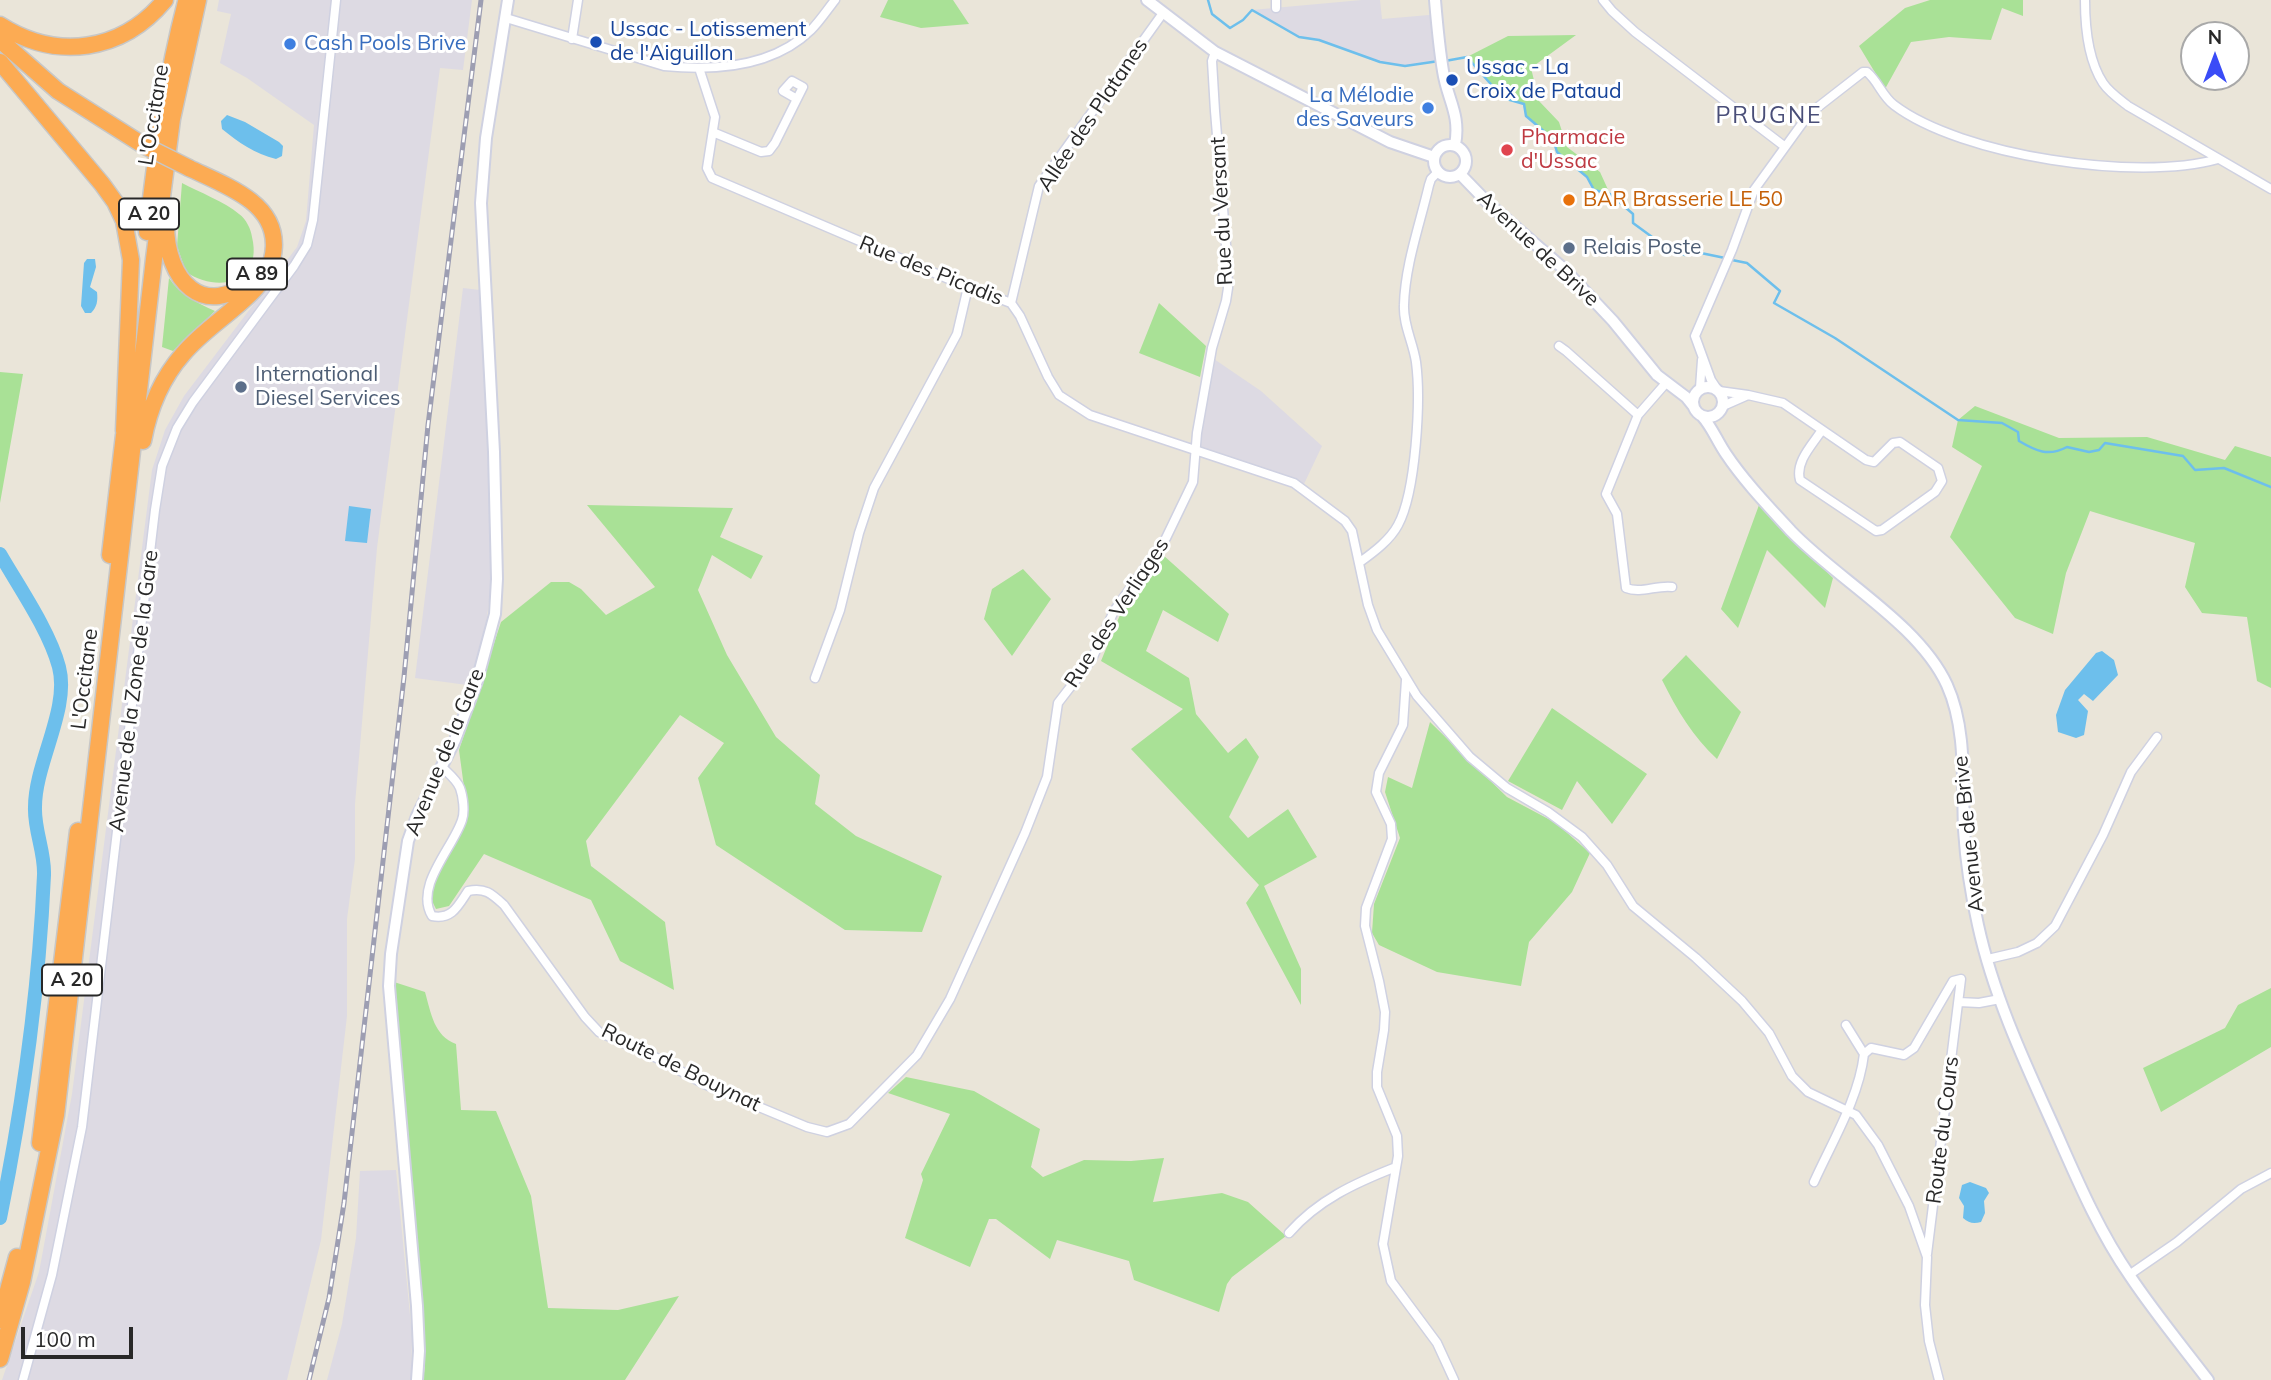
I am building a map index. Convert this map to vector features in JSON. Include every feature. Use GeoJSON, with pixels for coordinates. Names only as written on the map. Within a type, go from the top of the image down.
{"type":"FeatureCollection","features":[{"type":"Feature","properties":{"kind":"highway"},"geometry":{"type":"LineString","coordinates":[[0,25],[37,43],[61,47],[86,46],[111,40],[132,29],[165,0]]}},
{"type":"Feature","properties":{"kind":"highway","name":"L'Occitane"},"geometry":{"type":"LineString","coordinates":[[0,1320],[29,1207],[43,1130],[159,123],[186,0]]}},
{"type":"Feature","properties":{"kind":"highway","name":"L'Occitane"},"geometry":{"type":"LineString","coordinates":[[0,1359],[27,1260],[56,1115],[165,172],[181,72],[198,0]]}},
{"type":"Feature","properties":{"kind":"highway"},"geometry":{"type":"LineString","coordinates":[[0,40],[58,91],[143,150]]}},
{"type":"Feature","properties":{"kind":"highway"},"geometry":{"type":"LineString","coordinates":[[0,51],[33,82],[75,113],[188,172]]}},
{"type":"Feature","properties":{"kind":"highway"},"geometry":{"type":"LineString","coordinates":[[0,62],[102,184],[124,221],[131,260],[124,431]]}},
{"type":"Feature","properties":{"kind":"highway","name":"A 89"},"geometry":{"type":"LineString","coordinates":[[165,172],[166,229],[169,255],[175,272],[184,284],[201,293],[231,293],[254,278],[263,263],[266,248],[263,231],[251,212],[188,172]]}},
{"type":"Feature","properties":{"kind":"highway","name":"A 89"},"geometry":{"type":"LineString","coordinates":[[126,513],[152,407],[166,377],[185,352],[260,284],[270,268],[274,251],[272,232],[259,208],[243,196],[188,172]]}},
{"type":"Feature","properties":{"kind":"street","name":"Avenue de la Zone de la Gare"},"geometry":{"type":"LineString","coordinates":[[23,1380],[52,1275],[82,1127],[156,498],[162,466],[173,435],[193,402],[307,245],[313,220],[336,0]]}},
{"type":"Feature","properties":{"kind":"street","name":"Avenue de la Gare"},"geometry":{"type":"LineString","coordinates":[[416,1380],[419,1351],[417,1306],[389,986],[391,954],[408,841],[417,816],[455,740],[477,681],[495,614],[497,579],[494,452],[481,203],[482,170],[508,0]]}},
{"type":"Feature","properties":{"kind":"street"},"geometry":{"type":"LineString","coordinates":[[572,39],[579,0]]}},
{"type":"Feature","properties":{"kind":"street"},"geometry":{"type":"LineString","coordinates":[[506,18],[664,66],[699,68],[753,62],[792,46],[811,30],[835,0]]}},
{"type":"Feature","properties":{"kind":"street"},"geometry":{"type":"LineString","coordinates":[[1147,0],[1214,52],[1390,142],[1434,157]]}},
{"type":"Feature","properties":{"kind":"street"},"geometry":{"type":"LineString","coordinates":[[1435,0],[1444,79],[1457,115],[1455,145]]}},
{"type":"Feature","properties":{"kind":"street"},"geometry":{"type":"LineString","coordinates":[[1603,0],[1635,32],[1784,146]]}},
{"type":"Feature","properties":{"kind":"street"},"geometry":{"type":"LineString","coordinates":[[2085,0],[2085,25],[2093,60],[2103,83],[2128,106],[2271,189]]}},
{"type":"Feature","properties":{"kind":"street","name":"Allée des Platanes"},"geometry":{"type":"LineString","coordinates":[[1011,303],[1039,187],[1163,13]]}},
{"type":"Feature","properties":{"kind":"street","name":"Rue du Versant"},"geometry":{"type":"LineString","coordinates":[[1195,451],[1212,348],[1226,301],[1227,288],[1227,257],[1214,98],[1214,52]]}},
{"type":"Feature","properties":{"kind":"street"},"geometry":{"type":"LineString","coordinates":[[699,68],[715,117],[715,132],[761,152],[769,151],[797,99]]}},
{"type":"Feature","properties":{"kind":"street"},"geometry":{"type":"LineString","coordinates":[[1722,448],[1718,420],[1723,398],[1695,340],[1696,328],[1732,250],[1754,190],[1809,114],[1863,72],[1867,72],[1894,105],[1932,127],[1969,142],[2029,157],[2129,167],[2199,164],[2218,159]]}},
{"type":"Feature","properties":{"kind":"street","name":"Rue des Picadis"},"geometry":{"type":"LineString","coordinates":[[715,132],[707,168],[712,178],[1011,303],[1059,395],[1090,415],[1294,483],[1345,521],[1352,531],[1368,605],[1377,630],[1418,696],[1470,757],[1507,788],[1548,811],[1582,837],[1607,865],[1633,906],[1696,958],[1742,1001],[1769,1033],[1792,1076],[1808,1092],[1847,1110]]}},
{"type":"Feature","properties":{"kind":"street"},"geometry":{"type":"LineString","coordinates":[[1444,145],[1461,148],[1466,156],[1465,169],[1460,174],[1449,177],[1438,172],[1434,157],[1436,152],[1444,145]]}},
{"type":"Feature","properties":{"kind":"street"},"geometry":{"type":"LineString","coordinates":[[1360,562],[1379,547],[1399,523],[1414,463],[1417,370],[1414,349],[1404,320],[1404,302],[1407,275],[1429,185],[1438,172]]}},
{"type":"Feature","properties":{"kind":"street","name":"Avenue de Brive"},"geometry":{"type":"LineString","coordinates":[[1460,174],[1591,297],[1669,385],[1698,411],[1709,424],[1722,448],[1792,532],[1825,564],[1909,634],[1926,652],[1947,684],[1958,722],[1967,859],[1978,926],[2000,999],[2032,1079],[2085,1196],[2129,1275],[2208,1380]]}},
{"type":"Feature","properties":{"kind":"street"},"geometry":{"type":"LineString","coordinates":[[815,678],[840,610],[859,533],[874,488],[957,334],[968,287]]}},
{"type":"Feature","properties":{"kind":"street"},"geometry":{"type":"LineString","coordinates":[[1559,346],[1638,415]]}},
{"type":"Feature","properties":{"kind":"street"},"geometry":{"type":"LineString","coordinates":[[1702,357],[1699,389],[1693,398],[1698,411],[1712,417],[1721,409],[1748,395]]}},
{"type":"Feature","properties":{"kind":"street"},"geometry":{"type":"LineString","coordinates":[[1672,587],[1661,586],[1638,591],[1626,588],[1618,514],[1606,494],[1638,415],[1669,385],[1699,389],[1708,386],[1718,391],[1783,402],[1866,460],[1874,462],[1893,443],[1900,442],[1938,468],[1942,481],[1935,492],[1882,530],[1876,531],[1800,480],[1797,471],[1800,463],[1822,430]]}},
{"type":"Feature","properties":{"kind":"street","name":"Rue des Verliages"},"geometry":{"type":"LineString","coordinates":[[963,969],[1025,833],[1047,777],[1058,704],[1092,659],[1114,611],[1166,538],[1193,482],[1195,451]]}},
{"type":"Feature","properties":{"kind":"street"},"geometry":{"type":"LineString","coordinates":[[1406,679],[1403,725],[1379,773],[1376,792],[1391,824],[1392,839],[1366,908],[1365,926],[1385,1012],[1377,1087],[1397,1136],[1396,1167],[1383,1244],[1387,1268],[1398,1293],[1437,1343],[1454,1380]]}},
{"type":"Feature","properties":{"kind":"street"},"geometry":{"type":"LineString","coordinates":[[1987,959],[2018,952],[2037,943],[2055,926],[2104,835],[2131,772],[2157,737]]}},
{"type":"Feature","properties":{"kind":"street","name":"Route de Bouynat"},"geometry":{"type":"LineString","coordinates":[[442,768],[459,785],[463,800],[463,819],[440,861],[427,895],[427,908],[432,916],[442,918],[454,912],[468,891],[489,891],[503,905],[585,1017],[599,1031],[704,1084],[807,1127],[827,1132],[849,1124],[917,1055],[950,999],[963,969]]}},
{"type":"Feature","properties":{"kind":"street","name":"Route du Cours"},"geometry":{"type":"LineString","coordinates":[[1864,1054],[1871,1048],[1904,1055],[1914,1048],[1953,981],[1959,978],[1962,981],[1927,1257],[1926,1305],[1929,1341],[1939,1380]]}},
{"type":"Feature","properties":{"kind":"street"},"geometry":{"type":"LineString","coordinates":[[1959,1002],[1979,1003],[2000,999]]}},
{"type":"Feature","properties":{"kind":"street"},"geometry":{"type":"LineString","coordinates":[[1814,1182],[1862,1071],[1864,1054],[1846,1025]]}},
{"type":"Feature","properties":{"kind":"street","name":"Route du Cours"},"geometry":{"type":"LineString","coordinates":[[1847,1110],[1856,1115],[1878,1145],[1909,1206],[1927,1257]]}},
{"type":"Feature","properties":{"kind":"street"},"geometry":{"type":"LineString","coordinates":[[1289,1233],[1303,1217],[1326,1200],[1355,1183],[1396,1167]]}},
{"type":"Feature","properties":{"kind":"street"},"geometry":{"type":"LineString","coordinates":[[2129,1275],[2177,1242],[2241,1189],[2271,1173]]}},
{"type":"Feature","properties":{"kind":"shaded area"},"geometry":{"type":"Polygon","coordinates":[[[219,0],[472,0],[463,70],[440,68],[377,548],[355,804],[355,859],[347,919],[347,1016],[321,1240],[287,1380],[2,1380],[39,1272],[72,1094],[152,470],[165,430],[184,396],[297,247],[306,221],[314,125],[247,78],[220,63],[231,14],[217,11],[219,0]]]}},
{"type":"Feature","properties":{"kind":"shaded area"},"geometry":{"type":"Polygon","coordinates":[[[1380,0],[1382,19],[1441,14],[1447,60],[1405,66],[1380,62],[1319,40],[1299,37],[1252,10],[1380,0]]]}},
{"type":"Feature","properties":{"kind":"shaded area"},"geometry":{"type":"Polygon","coordinates":[[[463,288],[480,290],[488,430],[491,588],[483,645],[467,685],[415,678],[463,288]]]}},
{"type":"Feature","properties":{"kind":"shaded area"},"geometry":{"type":"Polygon","coordinates":[[[1214,359],[1261,391],[1322,446],[1304,484],[1197,448],[1214,359]]]}},
{"type":"Feature","properties":{"kind":"shaded area"},"geometry":{"type":"Polygon","coordinates":[[[396,1170],[412,1336],[411,1380],[327,1380],[342,1324],[356,1238],[360,1171],[396,1170]]]}},
{"type":"Feature","properties":{"kind":"green space"},"geometry":{"type":"Polygon","coordinates":[[[888,0],[953,0],[969,24],[921,28],[880,17],[888,0]]]}},
{"type":"Feature","properties":{"kind":"green space"},"geometry":{"type":"Polygon","coordinates":[[[1930,0],[2023,0],[2023,16],[2002,8],[1991,40],[1949,37],[1911,42],[1885,89],[1859,46],[1905,8],[1930,0]]]}},
{"type":"Feature","properties":{"kind":"green space"},"geometry":{"type":"Polygon","coordinates":[[[1576,35],[1531,68],[1539,101],[1559,122],[1567,147],[1600,172],[1610,194],[1594,190],[1587,177],[1557,152],[1553,139],[1526,116],[1524,104],[1503,98],[1467,57],[1508,36],[1576,35]]]}},
{"type":"Feature","properties":{"kind":"green space"},"geometry":{"type":"Polygon","coordinates":[[[182,183],[227,205],[248,224],[254,252],[251,265],[245,274],[236,280],[212,282],[186,272],[177,246],[182,183]]]}},
{"type":"Feature","properties":{"kind":"green space"},"geometry":{"type":"Polygon","coordinates":[[[169,278],[195,302],[215,311],[173,351],[162,347],[169,278]]]}},
{"type":"Feature","properties":{"kind":"green space"},"geometry":{"type":"Polygon","coordinates":[[[1159,303],[1206,346],[1200,377],[1139,353],[1159,303]]]}},
{"type":"Feature","properties":{"kind":"green space"},"geometry":{"type":"Polygon","coordinates":[[[0,372],[23,374],[0,503],[0,372]]]}},
{"type":"Feature","properties":{"kind":"green space"},"geometry":{"type":"Polygon","coordinates":[[[1975,406],[2059,438],[2147,437],[2225,460],[2235,446],[2271,457],[2271,688],[2257,681],[2247,617],[2202,613],[2185,587],[2195,543],[2090,511],[2066,573],[2053,634],[2015,618],[1950,537],[1982,466],[1952,447],[1958,420],[1975,406]]]}},
{"type":"Feature","properties":{"kind":"green space"},"geometry":{"type":"Polygon","coordinates":[[[587,505],[733,508],[720,537],[763,556],[751,579],[712,555],[698,590],[727,655],[776,737],[820,775],[815,804],[856,836],[942,876],[922,932],[845,930],[716,845],[698,778],[724,743],[680,715],[586,841],[591,866],[665,922],[674,990],[620,961],[591,900],[484,854],[449,906],[436,909],[432,901],[432,888],[468,817],[459,750],[501,622],[551,582],[569,582],[581,589],[606,615],[655,587],[587,505]]]}},
{"type":"Feature","properties":{"kind":"green space"},"geometry":{"type":"Polygon","coordinates":[[[1759,505],[1833,578],[1825,608],[1767,550],[1738,628],[1721,609],[1759,505]]]}},
{"type":"Feature","properties":{"kind":"green space"},"geometry":{"type":"Polygon","coordinates":[[[1163,555],[1229,614],[1218,642],[1163,610],[1146,651],[1189,678],[1196,714],[1228,753],[1246,738],[1259,757],[1229,817],[1248,838],[1288,809],[1317,857],[1264,886],[1301,969],[1301,1005],[1246,903],[1259,885],[1131,749],[1183,709],[1101,661],[1122,610],[1163,555]]]}},
{"type":"Feature","properties":{"kind":"green space"},"geometry":{"type":"Polygon","coordinates":[[[1023,569],[1051,599],[1012,656],[984,619],[992,589],[1023,569]]]}},
{"type":"Feature","properties":{"kind":"green space"},"geometry":{"type":"Polygon","coordinates":[[[1686,655],[1741,712],[1717,759],[1700,742],[1686,722],[1662,680],[1686,655]]]}},
{"type":"Feature","properties":{"kind":"green space"},"geometry":{"type":"Polygon","coordinates":[[[1552,708],[1647,774],[1612,824],[1577,781],[1562,810],[1508,781],[1552,708]]]}},
{"type":"Feature","properties":{"kind":"green space"},"geometry":{"type":"Polygon","coordinates":[[[1430,722],[1507,797],[1556,823],[1590,853],[1572,892],[1529,942],[1521,986],[1437,972],[1379,945],[1372,933],[1374,904],[1400,838],[1385,792],[1388,777],[1412,788],[1430,722]]]}},
{"type":"Feature","properties":{"kind":"green space"},"geometry":{"type":"Polygon","coordinates":[[[394,982],[425,992],[438,1030],[456,1044],[461,1110],[496,1111],[531,1196],[548,1308],[618,1310],[679,1296],[625,1380],[423,1380],[425,1366],[422,1291],[394,982]]]}},
{"type":"Feature","properties":{"kind":"green space"},"geometry":{"type":"Polygon","coordinates":[[[2271,988],[2271,1047],[2161,1112],[2143,1068],[2225,1028],[2238,1005],[2271,988]]]}},
{"type":"Feature","properties":{"kind":"green space"},"geometry":{"type":"Polygon","coordinates":[[[906,1077],[974,1091],[1040,1129],[1031,1167],[1043,1177],[1084,1160],[1131,1161],[1164,1158],[1153,1202],[1222,1193],[1248,1202],[1286,1236],[1232,1277],[1227,1284],[1219,1312],[1134,1280],[1129,1261],[1057,1240],[1050,1259],[996,1219],[989,1219],[970,1267],[905,1238],[923,1180],[921,1174],[950,1114],[888,1093],[906,1077]]]}},
{"type":"Feature","properties":{"kind":"water"},"geometry":{"type":"Polygon","coordinates":[[[227,115],[279,142],[283,146],[282,156],[276,159],[268,157],[234,138],[222,129],[221,121],[227,115]]]}},
{"type":"Feature","properties":{"kind":"water"},"geometry":{"type":"Polygon","coordinates":[[[87,259],[95,259],[96,267],[90,287],[97,292],[97,301],[91,313],[85,313],[81,306],[84,263],[87,259]]]}},
{"type":"Feature","properties":{"kind":"water"},"geometry":{"type":"Polygon","coordinates":[[[349,506],[371,509],[367,543],[345,541],[349,506]]]}},
{"type":"Feature","properties":{"kind":"water"},"geometry":{"type":"Polygon","coordinates":[[[2102,651],[2114,660],[2118,675],[2093,701],[2084,694],[2078,700],[2088,711],[2084,735],[2076,738],[2058,732],[2056,715],[2065,690],[2096,653],[2102,651]]]}},
{"type":"Feature","properties":{"kind":"water"},"geometry":{"type":"Polygon","coordinates":[[[1970,1182],[1986,1188],[1989,1193],[1984,1201],[1985,1213],[1981,1222],[1971,1223],[1963,1218],[1964,1206],[1959,1198],[1962,1185],[1970,1182]]]}},
{"type":"Feature","properties":{"kind":"waterway"},"geometry":{"type":"LineString","coordinates":[[1208,0],[1212,14],[1230,28],[1252,10],[1299,37],[1319,40],[1380,62],[1405,66],[1439,61]]}},
{"type":"Feature","properties":{"kind":"waterway"},"geometry":{"type":"LineString","coordinates":[[1445,61],[1467,57],[1503,98],[1524,104],[1526,116],[1553,139],[1557,152],[1587,177],[1594,190],[1610,194],[1633,214],[1633,223],[1663,245],[1685,255],[1696,252],[1725,258]]}},
{"type":"Feature","properties":{"kind":"waterway"},"geometry":{"type":"LineString","coordinates":[[1732,260],[1747,263],[1780,291],[1774,303],[1835,338],[1958,420],[2002,423],[2018,432],[2019,441],[2042,452],[2054,452],[2067,447],[2089,452],[2099,450],[2105,443],[2183,456],[2195,470],[2224,468],[2271,487]]}},
{"type":"Feature","properties":{"kind":"waterway"},"geometry":{"type":"LineString","coordinates":[[0,554],[48,638],[59,667],[61,683],[56,718],[36,790],[35,816],[44,875],[38,961],[23,1090],[0,1218]]}},
{"type":"Feature","properties":{"kind":"railway"},"geometry":{"type":"LineString","coordinates":[[309,1380],[329,1298],[344,1203],[404,677],[428,425],[481,0]]}},
{"type":"Feature","properties":{"kind":"place","name":"Ussac - Lotissement de l'Aiguillon"},"geometry":{"type":"Point","coordinates":[596,42]}},
{"type":"Feature","properties":{"kind":"place","name":"Cash Pools Brive"},"geometry":{"type":"Point","coordinates":[290,44]}},
{"type":"Feature","properties":{"kind":"place","name":"Ussac - La Croix de Pataud"},"geometry":{"type":"Point","coordinates":[1452,80]}},
{"type":"Feature","properties":{"kind":"place","name":"La Mélodie des Saveurs"},"geometry":{"type":"Point","coordinates":[1428,108]}},
{"type":"Feature","properties":{"kind":"place","name":"Pharmacie d'Ussac"},"geometry":{"type":"Point","coordinates":[1507,150]}},
{"type":"Feature","properties":{"kind":"place","name":"BAR Brasserie LE 50"},"geometry":{"type":"Point","coordinates":[1569,200]}},
{"type":"Feature","properties":{"kind":"place","name":"Relais Poste"},"geometry":{"type":"Point","coordinates":[1569,248]}},
{"type":"Feature","properties":{"kind":"place","name":"International Diesel Services"},"geometry":{"type":"Point","coordinates":[241,387]}},
{"type":"Feature","properties":{"kind":"district","name":"PRUGNE"},"geometry":{"type":"Point","coordinates":[1769,116]}}]}
